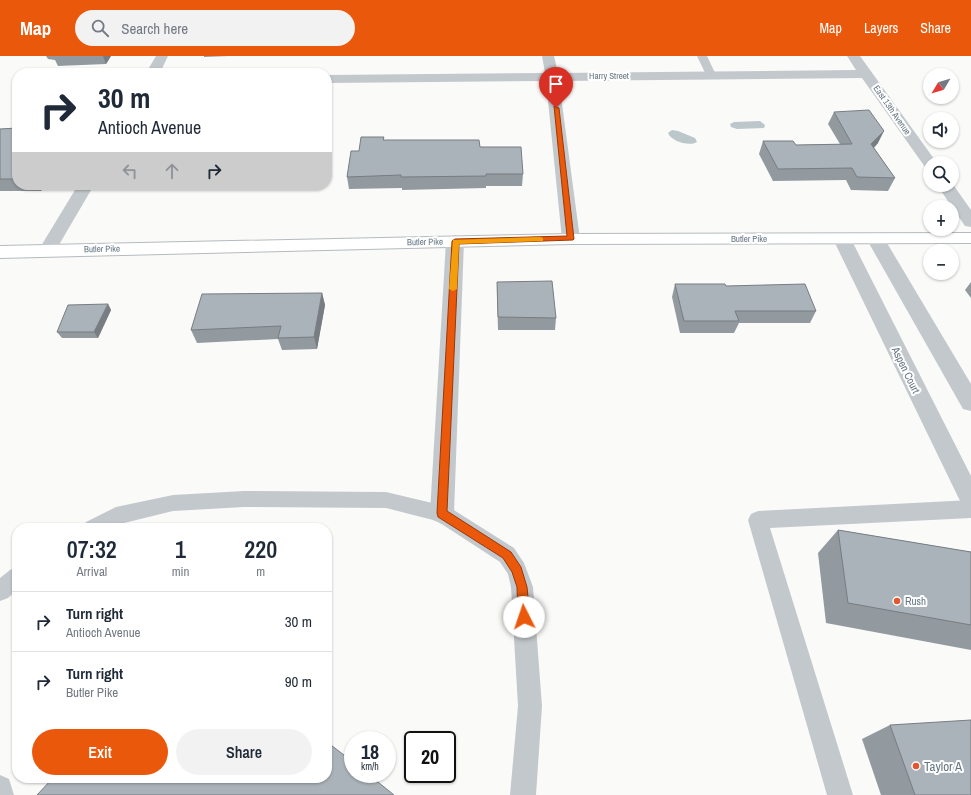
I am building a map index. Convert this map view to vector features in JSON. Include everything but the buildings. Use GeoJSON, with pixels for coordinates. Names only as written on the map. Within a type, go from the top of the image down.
{"type":"FeatureCollection","features":[{"type":"Feature","properties":{"kind":"main road","name":"Butler Pike"},"geometry":{"type":"LineString","coordinates":[[0,252],[571,239],[971,238]]}},
{"type":"Feature","properties":{"kind":"street"},"geometry":{"type":"LineString","coordinates":[[156,68],[162,56]]}},
{"type":"Feature","properties":{"kind":"street"},"geometry":{"type":"LineString","coordinates":[[548,56],[552,76],[571,239]]}},
{"type":"Feature","properties":{"kind":"street","name":"East 13th Avenue"},"geometry":{"type":"LineString","coordinates":[[853,56],[924,156]]}},
{"type":"Feature","properties":{"kind":"street","name":"Harry Street"},"geometry":{"type":"LineString","coordinates":[[332,79],[867,74]]}},
{"type":"Feature","properties":{"kind":"street"},"geometry":{"type":"LineString","coordinates":[[47,251],[83,190]]}},
{"type":"Feature","properties":{"kind":"street"},"geometry":{"type":"LineString","coordinates":[[950,192],[971,222]]}},
{"type":"Feature","properties":{"kind":"street"},"geometry":{"type":"LineString","coordinates":[[875,238],[971,404]]}},
{"type":"Feature","properties":{"kind":"street","name":"Aspen Court"},"geometry":{"type":"LineString","coordinates":[[842,239],[971,500]]}},
{"type":"Feature","properties":{"kind":"street"},"geometry":{"type":"LineString","coordinates":[[442,513],[455,241]]}},
{"type":"Feature","properties":{"kind":"lane"},"geometry":{"type":"LineString","coordinates":[[702,56],[712,75]]}},
{"type":"Feature","properties":{"kind":"lane"},"geometry":{"type":"LineString","coordinates":[[103,523],[116,516],[174,503],[244,499],[386,500],[442,513],[507,555],[517,570],[522,587],[530,706],[523,795]]}},
{"type":"Feature","properties":{"kind":"lane"},"geometry":{"type":"LineString","coordinates":[[840,795],[758,520],[971,510]]}},
{"type":"Feature","properties":{"kind":"lane"},"geometry":{"type":"LineString","coordinates":[[0,591],[12,581]]}},
{"type":"Feature","properties":{"kind":"lane"},"geometry":{"type":"LineString","coordinates":[[0,788],[1,795]]}},
{"type":"Feature","properties":{"kind":"shaded area"},"geometry":{"type":"Polygon","coordinates":[[[760,121],[765,125],[764,128],[737,129],[731,127],[730,124],[734,122],[760,121]]]}},
{"type":"Feature","properties":{"kind":"shaded area"},"geometry":{"type":"Polygon","coordinates":[[[672,130],[695,138],[697,142],[690,144],[676,141],[668,133],[672,130]]]}},
{"type":"Feature","properties":{"kind":"slow traffic"},"geometry":{"type":"LineString","coordinates":[[453,289],[455,241],[540,239]]}},
{"type":"Feature","properties":{"kind":"place","name":"Rush"},"geometry":{"type":"Point","coordinates":[897,601]}},
{"type":"Feature","properties":{"kind":"place","name":"Taylor A"},"geometry":{"type":"Point","coordinates":[916,766]}},
{"type":"Feature","properties":{"kind":"route"},"geometry":{"type":"LineString","coordinates":[[524,617],[522,587],[517,570],[507,555],[442,513],[455,241],[571,239],[556,108]]}}]}
